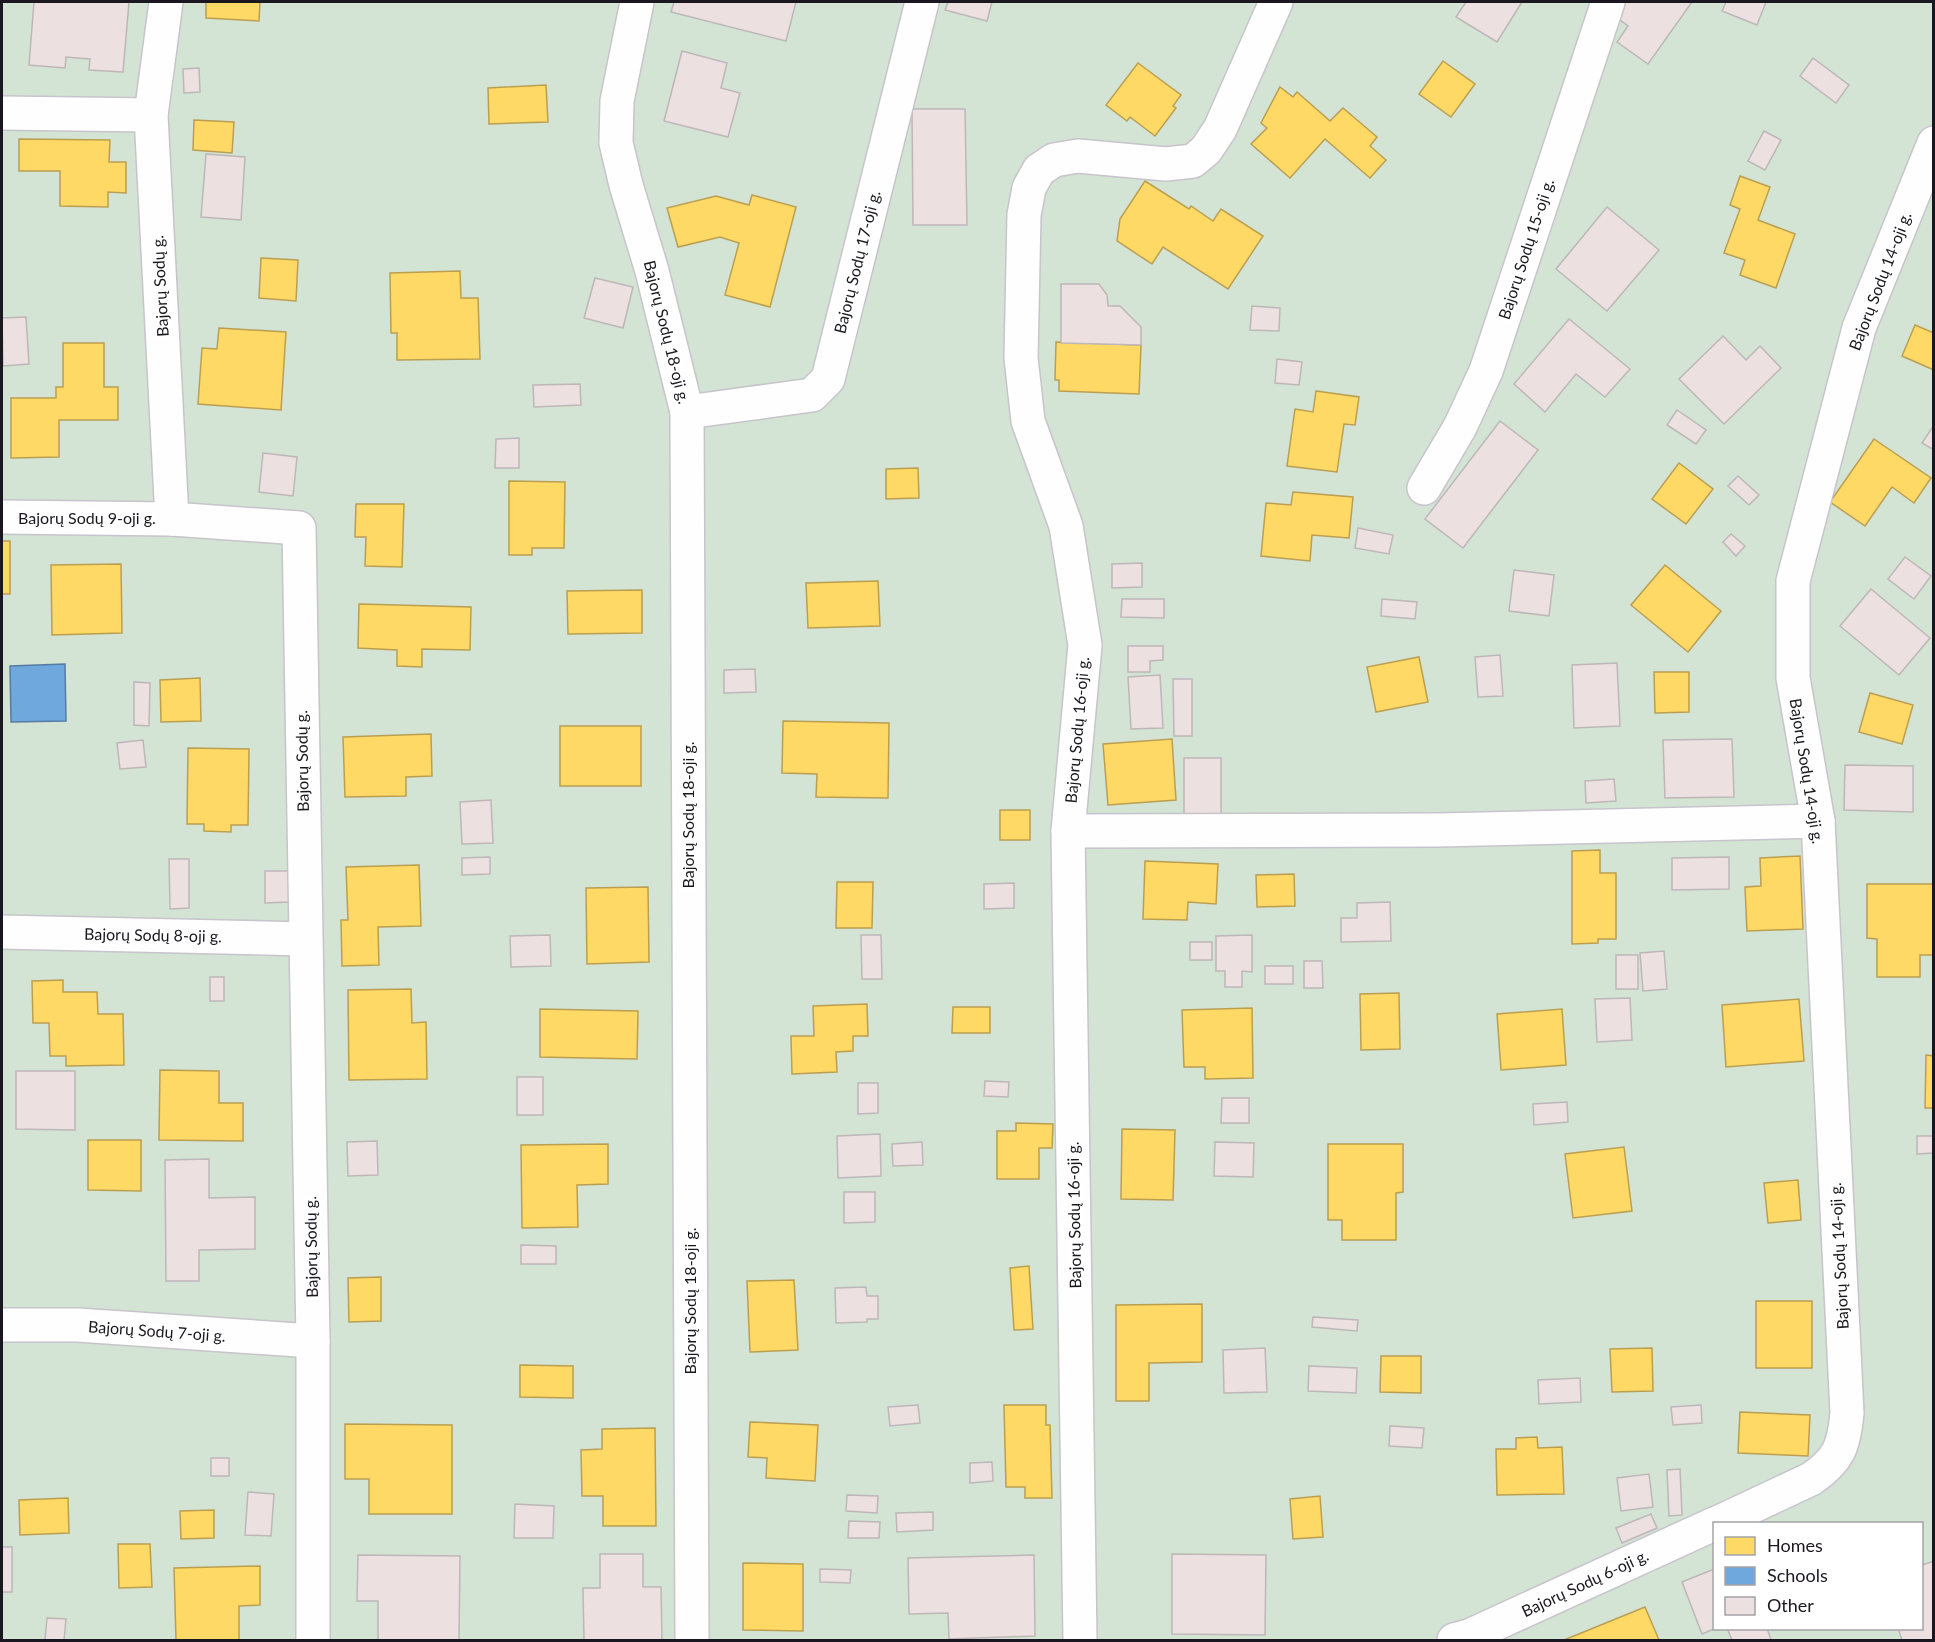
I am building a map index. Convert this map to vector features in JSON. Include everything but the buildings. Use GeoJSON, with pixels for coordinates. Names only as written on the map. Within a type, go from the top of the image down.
{"type":"FeatureCollection","features":[{"type":"Feature","properties":{"kind":"street","name":"Bajorų Sodų g."},"geometry":{"type":"LineString","coordinates":[[166,2],[151,115],[172,519],[299,528],[313,1341],[313,1641]]}},
{"type":"Feature","properties":{"kind":"street","name":"Bajorų Sodų 18-oji g."},"geometry":{"type":"LineString","coordinates":[[637,2],[617,101],[616,143],[652,271],[687,412],[692,1641]]}},
{"type":"Feature","properties":{"kind":"street","name":"Bajorų Sodų 17-oji g."},"geometry":{"type":"LineString","coordinates":[[687,412],[812,395],[828,379],[922,2]]}},
{"type":"Feature","properties":{"kind":"street","name":"Bajorų Sodų 16-oji g."},"geometry":{"type":"LineString","coordinates":[[1080,1641],[1068,831],[1085,645],[1066,526],[1028,421],[1021,358],[1024,215],[1029,188],[1040,170],[1054,160],[1078,156],[1167,164],[1193,161],[1206,150],[1220,129],[1276,2]]}},
{"type":"Feature","properties":{"kind":"street","name":"Bajorų Sodų 15-oji g."},"geometry":{"type":"LineString","coordinates":[[1424,488],[1460,427],[1486,371],[1608,2]]}},
{"type":"Feature","properties":{"kind":"street"},"geometry":{"type":"LineString","coordinates":[[2,113],[151,115]]}},
{"type":"Feature","properties":{"kind":"street","name":"Bajorų Sodų 14-oji g."},"geometry":{"type":"LineString","coordinates":[[1838,1456],[1845,1437],[1847,1413],[1818,821],[1793,678],[1793,581],[1859,328],[1934,143]]}},
{"type":"Feature","properties":{"kind":"street","name":"Bajorų Sodų 9-oji g."},"geometry":{"type":"LineString","coordinates":[[2,518],[172,519]]}},
{"type":"Feature","properties":{"kind":"street"},"geometry":{"type":"LineString","coordinates":[[1068,831],[1450,830],[1818,821]]}},
{"type":"Feature","properties":{"kind":"street","name":"Bajorų Sodų 8-oji g."},"geometry":{"type":"LineString","coordinates":[[2,932],[305,939]]}},
{"type":"Feature","properties":{"kind":"street","name":"Bajorų Sodų 7-oji g."},"geometry":{"type":"LineString","coordinates":[[2,1325],[78,1325],[313,1341]]}},
{"type":"Feature","properties":{"kind":"street","name":"Bajorų Sodų 6-oji g."},"geometry":{"type":"LineString","coordinates":[[1719,1522],[1811,1479],[1825,1470],[1838,1456]]}},
{"type":"Feature","properties":{"kind":"street","name":"Bajorų Sodų 6-oji g."},"geometry":{"type":"LineString","coordinates":[[1454,1641],[1713,1525]]}},
{"type":"Feature","properties":{"kind":"green space"},"geometry":{"type":"Polygon","coordinates":[[[2,2],[1933,2],[1933,1640],[2,1640],[2,2]]]}}]}
